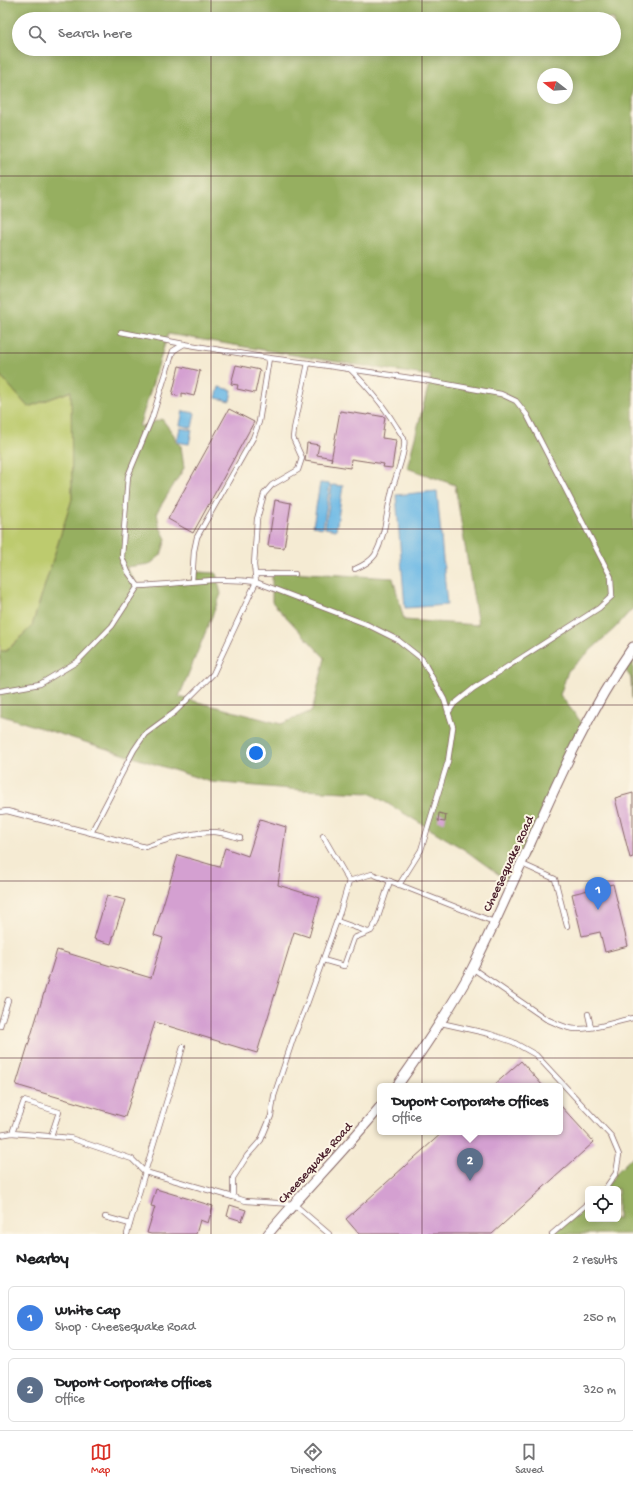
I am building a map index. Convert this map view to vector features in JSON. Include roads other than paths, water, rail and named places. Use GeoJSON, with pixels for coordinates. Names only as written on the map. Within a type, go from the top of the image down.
{"type":"FeatureCollection","features":[{"type":"Feature","properties":{"kind":"street","name":"Cheesequake Road"},"geometry":{"type":"LineString","coordinates":[[399,1083],[441,1023],[472,968],[594,708],[633,646]]}},
{"type":"Feature","properties":{"kind":"street","name":"Cheesequake Road"},"geometry":{"type":"LineString","coordinates":[[268,1234],[377,1112]]}},
{"type":"Feature","properties":{"kind":"lane"},"geometry":{"type":"LineString","coordinates":[[121,332],[269,358],[424,380],[501,394],[516,401],[527,415],[611,577],[612,596],[598,608],[474,688],[454,704],[448,713]]}},
{"type":"Feature","properties":{"kind":"lane"},"geometry":{"type":"LineString","coordinates":[[138,586],[128,572],[122,557],[128,476],[152,418],[173,351],[184,344]]}},
{"type":"Feature","properties":{"kind":"lane"},"geometry":{"type":"LineString","coordinates":[[192,581],[194,551],[197,537],[253,438],[259,422],[269,358]]}},
{"type":"Feature","properties":{"kind":"lane"},"geometry":{"type":"LineString","coordinates":[[91,833],[134,750],[145,734],[175,712],[213,674],[256,582],[254,566],[257,519],[264,494],[272,485],[298,470],[302,458],[293,438],[308,363]]}},
{"type":"Feature","properties":{"kind":"lane"},"geometry":{"type":"LineString","coordinates":[[350,369],[368,386],[385,408],[404,440],[404,449],[381,539],[374,556],[366,564],[355,569]]}},
{"type":"Feature","properties":{"kind":"lane"},"geometry":{"type":"LineString","coordinates":[[255,574],[295,574]]}},
{"type":"Feature","properties":{"kind":"lane"},"geometry":{"type":"LineString","coordinates":[[138,586],[157,586],[192,581],[242,580],[256,582],[366,624],[398,640],[422,659],[444,700],[453,727],[448,761],[421,850],[399,885]]}},
{"type":"Feature","properties":{"kind":"lane"},"geometry":{"type":"LineString","coordinates":[[0,691],[40,684],[78,661],[112,626],[138,586]]}},
{"type":"Feature","properties":{"kind":"lane"},"geometry":{"type":"LineString","coordinates":[[0,812],[7,811],[145,847],[162,840],[213,832],[240,838]]}},
{"type":"Feature","properties":{"kind":"lane"},"geometry":{"type":"LineString","coordinates":[[233,1197],[233,1178],[246,1156],[261,1140],[271,1116],[274,1096],[290,1046],[337,921],[349,881],[323,836]]}},
{"type":"Feature","properties":{"kind":"lane"},"geometry":{"type":"LineString","coordinates":[[522,864],[556,879],[567,926]]}},
{"type":"Feature","properties":{"kind":"lane"},"geometry":{"type":"LineString","coordinates":[[349,881],[372,874],[494,922]]}},
{"type":"Feature","properties":{"kind":"lane"},"geometry":{"type":"LineString","coordinates":[[323,960],[344,966],[354,938],[371,931],[376,923],[390,881]]}},
{"type":"Feature","properties":{"kind":"lane"},"geometry":{"type":"LineString","coordinates":[[337,921],[368,932]]}},
{"type":"Feature","properties":{"kind":"lane"},"geometry":{"type":"LineString","coordinates":[[472,968],[546,1019],[570,1028],[585,1028],[633,1018]]}},
{"type":"Feature","properties":{"kind":"lane"},"geometry":{"type":"LineString","coordinates":[[0,1026],[8,1000]]}},
{"type":"Feature","properties":{"kind":"lane"},"geometry":{"type":"LineString","coordinates":[[588,1014],[591,1027]]}},
{"type":"Feature","properties":{"kind":"lane"},"geometry":{"type":"LineString","coordinates":[[441,1023],[490,1034],[513,1042],[536,1055],[562,1083]]}},
{"type":"Feature","properties":{"kind":"lane"},"geometry":{"type":"LineString","coordinates":[[127,1234],[183,1047]]}},
{"type":"Feature","properties":{"kind":"lane"},"geometry":{"type":"LineString","coordinates":[[563,1084],[611,1136],[619,1155],[616,1173],[607,1186]]}},
{"type":"Feature","properties":{"kind":"lane"},"geometry":{"type":"LineString","coordinates":[[12,1133],[24,1101],[59,1112],[51,1136]]}},
{"type":"Feature","properties":{"kind":"lane"},"geometry":{"type":"LineString","coordinates":[[0,1135],[12,1133],[70,1138],[132,1159],[145,1172],[246,1201],[294,1204],[329,1234]]}},
{"type":"Feature","properties":{"kind":"lane"},"geometry":{"type":"LineString","coordinates":[[552,1234],[585,1206]]}},
{"type":"Feature","properties":{"kind":"lane"},"geometry":{"type":"LineString","coordinates":[[106,1217],[130,1224]]}},
{"type":"Feature","properties":{"kind":"water"},"geometry":{"type":"Polygon","coordinates":[[[219,387],[232,390],[230,401],[216,398],[219,387]]]}},
{"type":"Feature","properties":{"kind":"water"},"geometry":{"type":"Polygon","coordinates":[[[183,411],[195,413],[192,428],[180,425],[183,411]]]}},
{"type":"Feature","properties":{"kind":"water"},"geometry":{"type":"Polygon","coordinates":[[[180,428],[192,430],[189,444],[177,442],[180,428]]]}},
{"type":"Feature","properties":{"kind":"water"},"geometry":{"type":"Polygon","coordinates":[[[320,483],[330,484],[323,528],[313,526],[320,483]]]}},
{"type":"Feature","properties":{"kind":"water"},"geometry":{"type":"Polygon","coordinates":[[[332,485],[343,486],[336,530],[325,528],[332,485]]]}},
{"type":"Feature","properties":{"kind":"water"},"geometry":{"type":"Polygon","coordinates":[[[437,491],[447,605],[405,608],[396,495],[437,491]]]}},
{"type":"Feature","properties":{"kind":"place","name":"White Cap"},"geometry":{"type":"Point","coordinates":[598,910]}},
{"type":"Feature","properties":{"kind":"place","name":"Dupont Corporate Offices"},"geometry":{"type":"Point","coordinates":[470,1181]}}]}
